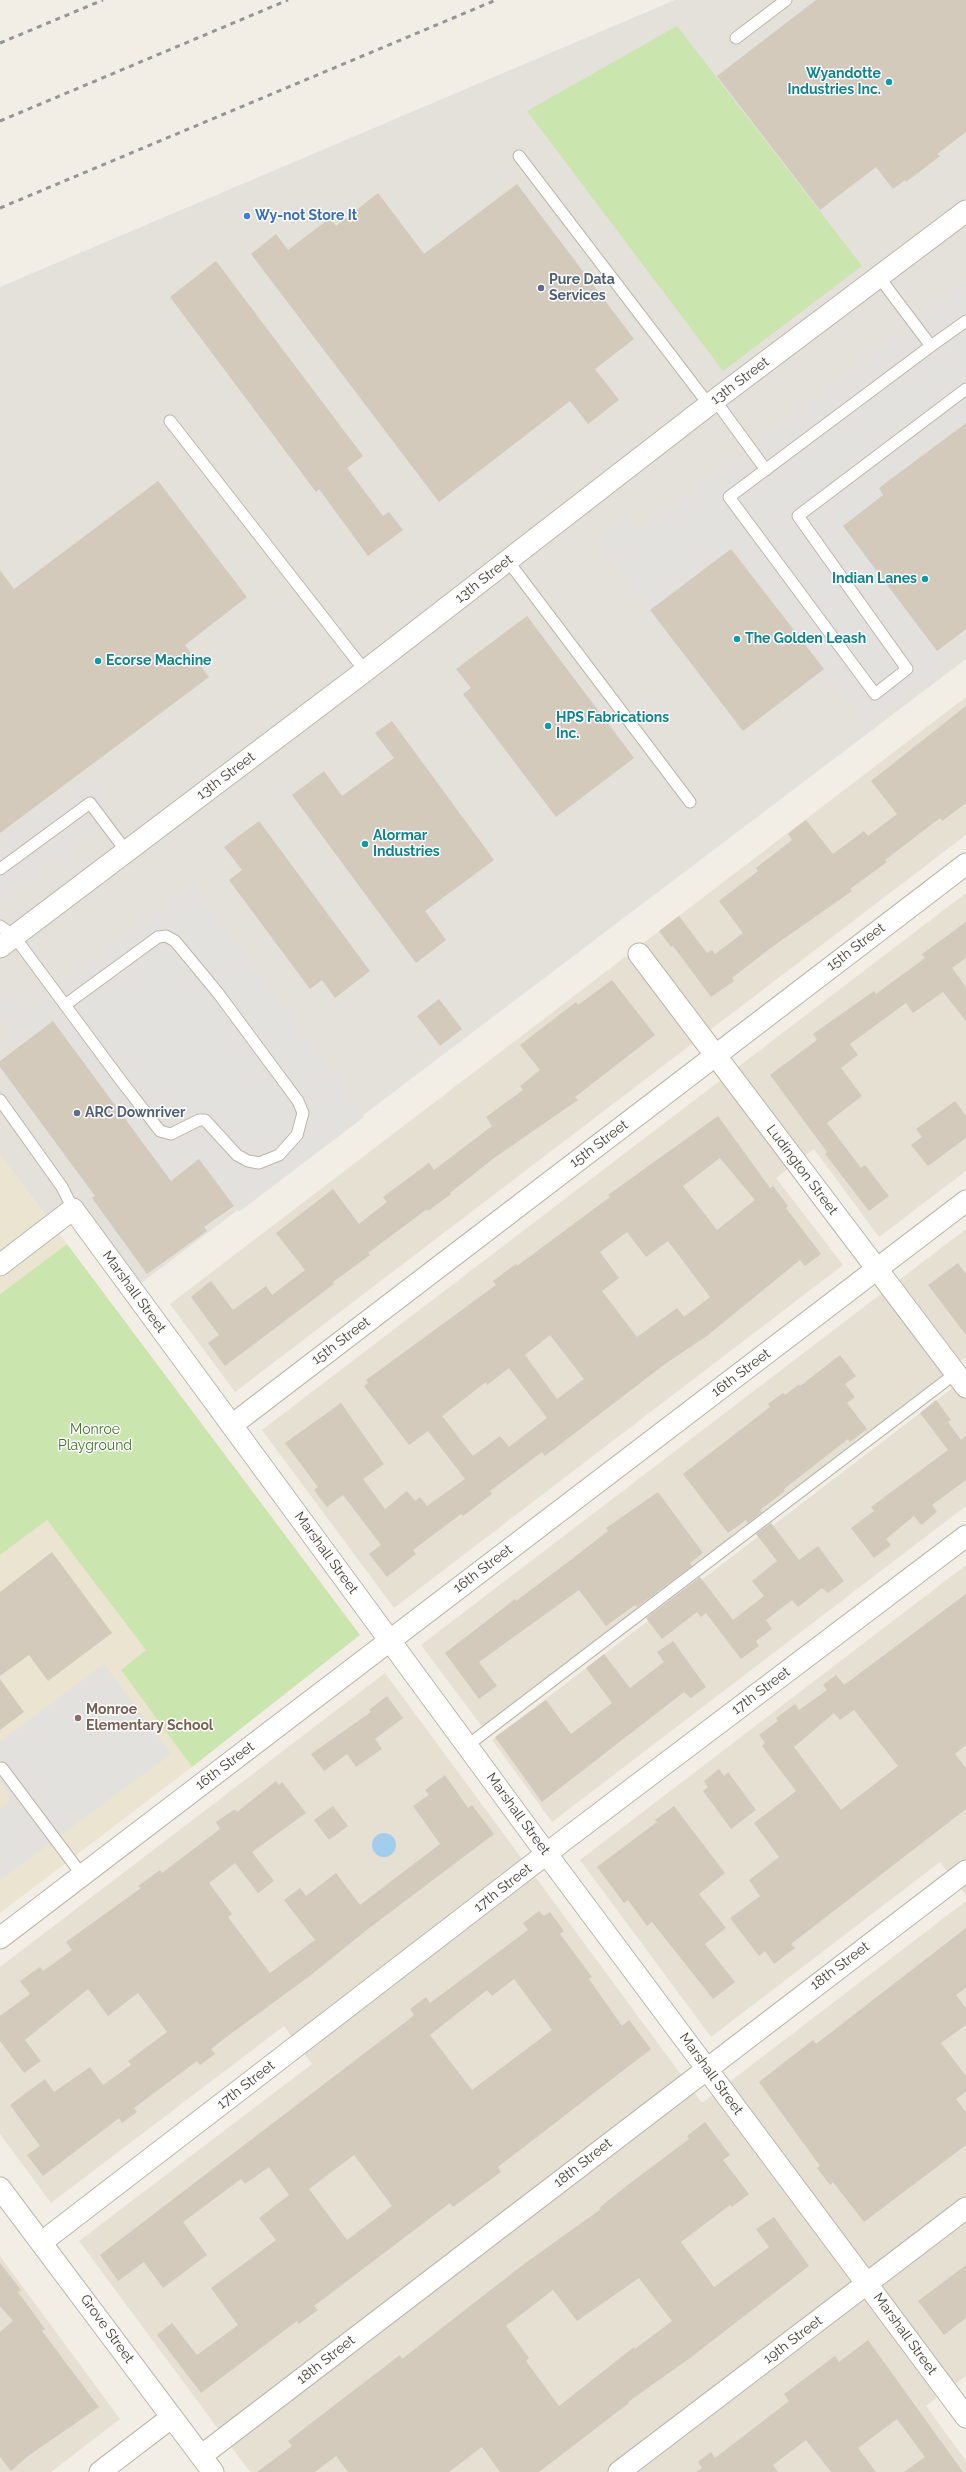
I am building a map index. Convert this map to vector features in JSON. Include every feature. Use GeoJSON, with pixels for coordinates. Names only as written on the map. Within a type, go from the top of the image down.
{"type":"FeatureCollection","features":[{"type":"Feature","properties":{"kind":"street","name":"13th Street"},"geometry":{"type":"LineString","coordinates":[[5,936],[126,851],[365,671],[712,402],[966,211]]}},
{"type":"Feature","properties":{"kind":"street","name":"15th Street"},"geometry":{"type":"LineString","coordinates":[[232,1425],[966,864]]}},
{"type":"Feature","properties":{"kind":"street","name":"Ludington Street"},"geometry":{"type":"LineString","coordinates":[[639,954],[961,1380]]}},
{"type":"Feature","properties":{"kind":"street","name":"16th Street"},"geometry":{"type":"LineString","coordinates":[[0,1938],[966,1200]]}},
{"type":"Feature","properties":{"kind":"street","name":"Marshall Street"},"geometry":{"type":"LineString","coordinates":[[73,1209],[547,1854],[966,2417]]}},
{"type":"Feature","properties":{"kind":"street"},"geometry":{"type":"LineString","coordinates":[[0,1265],[73,1209]]}},
{"type":"Feature","properties":{"kind":"street","name":"17th Street"},"geometry":{"type":"LineString","coordinates":[[42,2242],[547,1854],[966,1536]]}},
{"type":"Feature","properties":{"kind":"street","name":"18th Street"},"geometry":{"type":"LineString","coordinates":[[207,2464],[706,2068],[966,1871]]}},
{"type":"Feature","properties":{"kind":"street","name":"Grove Street"},"geometry":{"type":"LineString","coordinates":[[2,2195],[42,2242],[207,2464]]}},
{"type":"Feature","properties":{"kind":"street","name":"19th Street"},"geometry":{"type":"LineString","coordinates":[[619,2472],[966,2208]]}},
{"type":"Feature","properties":{"kind":"street"},"geometry":{"type":"LineString","coordinates":[[100,2472],[172,2417]]}},
{"type":"Feature","properties":{"kind":"lane"},"geometry":{"type":"LineString","coordinates":[[736,38],[786,0]]}},
{"type":"Feature","properties":{"kind":"lane"},"geometry":{"type":"LineString","coordinates":[[519,156],[766,470]]}},
{"type":"Feature","properties":{"kind":"lane"},"geometry":{"type":"LineString","coordinates":[[879,277],[931,346]]}},
{"type":"Feature","properties":{"kind":"lane"},"geometry":{"type":"LineString","coordinates":[[966,321],[729,497],[875,694],[907,669],[798,516],[966,389]]}},
{"type":"Feature","properties":{"kind":"lane"},"geometry":{"type":"LineString","coordinates":[[170,421],[365,671]]}},
{"type":"Feature","properties":{"kind":"lane"},"geometry":{"type":"LineString","coordinates":[[508,561],[690,802]]}},
{"type":"Feature","properties":{"kind":"lane"},"geometry":{"type":"LineString","coordinates":[[0,869],[90,802],[126,851]]}},
{"type":"Feature","properties":{"kind":"lane"},"geometry":{"type":"LineString","coordinates":[[5,936],[65,1005],[119,1078],[160,1131],[164,1134],[171,1134],[199,1120],[205,1120],[237,1155],[248,1161],[259,1164],[279,1155],[297,1135],[303,1113],[298,1101],[223,999],[175,941],[166,936],[158,937],[65,1005]]}},
{"type":"Feature","properties":{"kind":"lane"},"geometry":{"type":"LineString","coordinates":[[0,1100],[62,1187],[73,1209]]}},
{"type":"Feature","properties":{"kind":"lane"},"geometry":{"type":"LineString","coordinates":[[468,1745],[961,1380]]}},
{"type":"Feature","properties":{"kind":"lane"},"geometry":{"type":"LineString","coordinates":[[2,1768],[37,1818],[82,1875]]}},
{"type":"Feature","properties":{"kind":"shaded area"},"geometry":{"type":"Polygon","coordinates":[[[675,0],[966,0],[966,659],[132,1290],[73,1209],[53,1225],[0,1155],[0,287],[675,0]]]}},
{"type":"Feature","properties":{"kind":"shaded area"},"geometry":{"type":"Polygon","coordinates":[[[966,282],[966,423],[926,453],[922,448],[914,454],[917,459],[879,488],[883,495],[843,526],[947,664],[865,725],[732,547],[650,610],[597,540],[627,516],[636,528],[641,529],[648,525],[966,282]]]}},
{"type":"Feature","properties":{"kind":"shaded area"},"geometry":{"type":"Polygon","coordinates":[[[966,697],[966,835],[235,1392],[170,1304],[966,697]]]}},
{"type":"Feature","properties":{"kind":"shaded area"},"geometry":{"type":"Polygon","coordinates":[[[90,782],[112,812],[97,822],[98,828],[0,901],[0,837],[51,798],[57,801],[65,798],[83,785],[84,786],[90,782]]]}},
{"type":"Feature","properties":{"kind":"shaded area"},"geometry":{"type":"Polygon","coordinates":[[[192,884],[364,1117],[239,1212],[199,1159],[171,1181],[20,1046],[0,1018],[0,1000],[6,995],[24,1002],[38,1000],[192,884]]]}},
{"type":"Feature","properties":{"kind":"shaded area"},"geometry":{"type":"Polygon","coordinates":[[[966,893],[966,1171],[879,1237],[814,1149],[776,1178],[843,1265],[394,1608],[262,1430],[966,893]]]}},
{"type":"Feature","properties":{"kind":"shaded area"},"geometry":{"type":"Polygon","coordinates":[[[0,1155],[67,1244],[0,1294],[0,1155]]]}},
{"type":"Feature","properties":{"kind":"shaded area"},"geometry":{"type":"Polygon","coordinates":[[[966,1229],[966,1357],[483,1728],[421,1645],[966,1229]]]}},
{"type":"Feature","properties":{"kind":"shaded area"},"geometry":{"type":"Polygon","coordinates":[[[966,1378],[966,1506],[552,1822],[492,1740],[966,1378]]]}},
{"type":"Feature","properties":{"kind":"shaded area","name":"Monroe Elementary School"},"geometry":{"type":"Polygon","coordinates":[[[46,1519],[147,1650],[121,1670],[192,1767],[0,1913],[0,1555],[46,1519]]]}},
{"type":"Feature","properties":{"kind":"shaded area"},"geometry":{"type":"Polygon","coordinates":[[[966,1565],[966,1895],[940,1862],[711,2037],[580,1860],[966,1565]]]}},
{"type":"Feature","properties":{"kind":"shaded area"},"geometry":{"type":"Polygon","coordinates":[[[104,1664],[171,1754],[0,1880],[0,1809],[8,1803],[10,1795],[0,1782],[0,1742],[104,1664]]]}},
{"type":"Feature","properties":{"kind":"shaded area"},"geometry":{"type":"Polygon","coordinates":[[[385,1673],[702,2103],[966,1901],[966,2376],[926,2406],[966,2461],[966,2472],[250,2472],[79,2241],[312,2064],[284,2026],[51,2203],[0,2134],[0,1967],[385,1673]]]}},
{"type":"Feature","properties":{"kind":"shaded area"},"geometry":{"type":"Polygon","coordinates":[[[0,2256],[120,2419],[51,2472],[0,2472],[0,2256]]]}},
{"type":"Feature","properties":{"kind":"green space"},"geometry":{"type":"Polygon","coordinates":[[[677,26],[862,266],[723,371],[527,111],[677,26]]]}},
{"type":"Feature","properties":{"kind":"green space","name":"Monroe Playground"},"geometry":{"type":"Polygon","coordinates":[[[67,1244],[360,1635],[192,1767],[121,1670],[146,1650],[47,1520],[0,1555],[0,1294],[67,1244]]]}},
{"type":"Feature","properties":{"kind":"water"},"geometry":{"type":"Polygon","coordinates":[[[384,1833],[392,1837],[396,1845],[392,1853],[384,1857],[376,1853],[372,1845],[376,1837],[384,1833]]]}},
{"type":"Feature","properties":{"kind":"building","name":"Wyandotte Industries Inc."},"geometry":{"type":"Polygon","coordinates":[[[816,0],[966,0],[966,132],[937,154],[940,156],[906,182],[905,180],[893,189],[876,167],[820,210],[717,76],[816,0]]]}},
{"type":"Feature","properties":{"kind":"building"},"geometry":{"type":"Polygon","coordinates":[[[517,184],[634,339],[595,369],[619,400],[588,424],[570,401],[439,502],[251,254],[276,234],[288,250],[330,218],[336,226],[378,193],[424,254],[517,184]]]}},
{"type":"Feature","properties":{"kind":"building"},"geometry":{"type":"Polygon","coordinates":[[[216,261],[363,456],[347,468],[383,516],[389,512],[403,530],[368,556],[319,489],[316,492],[170,297],[216,261]]]}},
{"type":"Feature","properties":{"kind":"building","name":"Indian Lanes"},"geometry":{"type":"Polygon","coordinates":[[[966,423],[966,629],[937,651],[843,526],[883,495],[879,488],[966,423]]]}},
{"type":"Feature","properties":{"kind":"building","name":"Ecorse Machine"},"geometry":{"type":"Polygon","coordinates":[[[158,481],[247,597],[185,645],[209,677],[0,833],[0,570],[14,589],[158,481]]]}},
{"type":"Feature","properties":{"kind":"building","name":"The Golden Leash"},"geometry":{"type":"Polygon","coordinates":[[[731,549],[824,669],[743,731],[650,610],[731,549]]]}},
{"type":"Feature","properties":{"kind":"building","name":"HPS Fabrications Inc."},"geometry":{"type":"Polygon","coordinates":[[[527,616],[634,758],[556,817],[463,694],[471,688],[456,669],[527,616]]]}},
{"type":"Feature","properties":{"kind":"building"},"geometry":{"type":"Polygon","coordinates":[[[966,706],[966,803],[942,821],[940,818],[885,860],[887,862],[850,889],[852,891],[772,947],[732,978],[734,981],[711,997],[673,946],[671,947],[659,931],[679,916],[707,953],[712,950],[715,954],[743,933],[719,901],[758,871],[756,868],[792,840],[788,834],[806,820],[833,854],[864,831],[868,836],[897,814],[871,781],[966,706]]]}},
{"type":"Feature","properties":{"kind":"building"},"geometry":{"type":"Polygon","coordinates":[[[392,721],[494,860],[425,911],[446,940],[416,963],[292,795],[324,771],[342,796],[394,758],[375,733],[392,721]]]}},
{"type":"Feature","properties":{"kind":"building"},"geometry":{"type":"Polygon","coordinates":[[[259,821],[370,971],[335,998],[322,980],[310,989],[229,880],[242,870],[224,847],[259,821]]]}},
{"type":"Feature","properties":{"kind":"building"},"geometry":{"type":"Polygon","coordinates":[[[966,922],[966,958],[952,968],[966,987],[966,1021],[943,992],[913,1013],[906,1003],[850,1044],[858,1055],[841,1068],[862,1096],[827,1123],[861,1168],[865,1165],[889,1196],[869,1211],[825,1154],[827,1152],[770,1075],[817,1040],[813,1034],[874,991],[876,994],[925,958],[922,954],[966,922]]]}},
{"type":"Feature","properties":{"kind":"building"},"geometry":{"type":"Polygon","coordinates":[[[612,980],[655,1035],[575,1097],[578,1100],[494,1158],[450,1193],[451,1194],[428,1211],[427,1209],[368,1253],[370,1255],[333,1282],[334,1284],[225,1366],[208,1343],[219,1335],[191,1297],[211,1281],[233,1310],[266,1286],[272,1295],[305,1270],[276,1233],[333,1189],[359,1224],[387,1202],[383,1197],[429,1163],[434,1170],[492,1126],[486,1117],[523,1090],[520,1086],[540,1070],[520,1045],[576,1002],[578,1005],[612,980]]]}},
{"type":"Feature","properties":{"kind":"building"},"geometry":{"type":"Polygon","coordinates":[[[439,999],[462,1029],[440,1046],[417,1016],[439,999]]]}},
{"type":"Feature","properties":{"kind":"building","name":"ARC Downriver"},"geometry":{"type":"Polygon","coordinates":[[[53,1021],[171,1181],[199,1159],[234,1206],[204,1227],[207,1231],[147,1274],[92,1198],[95,1196],[0,1067],[0,1061],[53,1021]]]}},
{"type":"Feature","properties":{"kind":"building"},"geometry":{"type":"Polygon","coordinates":[[[955,1101],[966,1116],[966,1138],[928,1166],[911,1145],[922,1137],[916,1129],[955,1101]]]}},
{"type":"Feature","properties":{"kind":"building"},"geometry":{"type":"Polygon","coordinates":[[[718,1116],[770,1188],[773,1186],[788,1206],[786,1208],[821,1254],[805,1266],[800,1260],[708,1335],[665,1364],[545,1456],[542,1452],[490,1491],[492,1494],[463,1516],[461,1514],[413,1550],[416,1554],[387,1577],[369,1554],[381,1545],[343,1495],[327,1507],[314,1490],[318,1487],[285,1443],[341,1403],[384,1464],[363,1479],[385,1509],[407,1491],[415,1501],[420,1497],[427,1506],[465,1479],[428,1431],[409,1445],[364,1386],[368,1383],[366,1380],[496,1285],[493,1281],[516,1264],[517,1266],[610,1197],[608,1195],[718,1116]],[[720,1158],[683,1186],[717,1230],[755,1200],[720,1158]],[[627,1232],[600,1252],[619,1278],[602,1291],[637,1337],[677,1308],[684,1317],[710,1297],[668,1241],[646,1257],[627,1232]],[[550,1335],[525,1355],[557,1399],[584,1379],[550,1335]],[[509,1368],[487,1385],[486,1382],[442,1416],[473,1456],[500,1436],[509,1447],[547,1418],[509,1368]]]}},
{"type":"Feature","properties":{"kind":"building"},"geometry":{"type":"Polygon","coordinates":[[[958,1263],[966,1274],[966,1335],[928,1285],[958,1263]]]}},
{"type":"Feature","properties":{"kind":"building"},"geometry":{"type":"Polygon","coordinates":[[[840,1355],[856,1376],[845,1384],[855,1397],[847,1403],[867,1429],[850,1442],[848,1439],[784,1489],[785,1491],[760,1510],[762,1512],[748,1523],[746,1520],[728,1533],[683,1474],[770,1407],[768,1404],[783,1393],[785,1395],[799,1384],[800,1386],[840,1355]]]}},
{"type":"Feature","properties":{"kind":"building"},"geometry":{"type":"Polygon","coordinates":[[[936,1400],[951,1420],[948,1422],[961,1440],[966,1436],[966,1480],[932,1505],[937,1512],[921,1525],[914,1516],[886,1539],[891,1545],[874,1558],[851,1528],[874,1511],[871,1507],[948,1450],[920,1413],[936,1400]]]}},
{"type":"Feature","properties":{"kind":"building"},"geometry":{"type":"Polygon","coordinates":[[[658,1492],[703,1553],[690,1563],[692,1566],[637,1607],[635,1605],[606,1626],[579,1590],[479,1662],[497,1686],[479,1699],[445,1653],[515,1599],[516,1601],[608,1531],[606,1528],[658,1492]]]}},
{"type":"Feature","properties":{"kind":"building"},"geometry":{"type":"Polygon","coordinates":[[[771,1523],[799,1560],[818,1546],[844,1581],[828,1593],[822,1588],[798,1607],[792,1600],[766,1620],[772,1629],[756,1641],[759,1646],[741,1659],[706,1613],[701,1617],[697,1612],[662,1639],[646,1618],[700,1577],[733,1620],[764,1596],[752,1581],[777,1561],[756,1534],[771,1523]]]}},
{"type":"Feature","properties":{"kind":"building"},"geometry":{"type":"Polygon","coordinates":[[[52,1552],[112,1633],[48,1681],[29,1655],[0,1676],[0,1592],[52,1552]]]}},
{"type":"Feature","properties":{"kind":"building"},"geometry":{"type":"Polygon","coordinates":[[[966,1594],[966,1745],[955,1754],[966,1768],[966,1809],[791,1944],[795,1948],[774,1964],[765,1951],[759,1956],[730,1918],[760,1896],[749,1880],[779,1857],[754,1823],[796,1791],[762,1746],[765,1743],[759,1735],[778,1721],[776,1718],[795,1704],[799,1710],[827,1690],[823,1685],[836,1675],[844,1685],[966,1594]],[[854,1710],[840,1720],[834,1713],[794,1747],[841,1810],[898,1766],[854,1710]]]}},
{"type":"Feature","properties":{"kind":"building"},"geometry":{"type":"Polygon","coordinates":[[[673,1641],[706,1687],[691,1698],[684,1692],[542,1802],[495,1737],[546,1700],[571,1734],[612,1703],[586,1668],[604,1654],[630,1688],[664,1662],[657,1652],[673,1641]]]}},
{"type":"Feature","properties":{"kind":"building"},"geometry":{"type":"Polygon","coordinates":[[[0,1679],[24,1712],[0,1730],[0,1679]]]}},
{"type":"Feature","properties":{"kind":"building"},"geometry":{"type":"Polygon","coordinates":[[[387,1696],[403,1718],[375,1739],[382,1749],[356,1767],[347,1754],[324,1771],[311,1754],[371,1712],[369,1710],[387,1696]]]}},
{"type":"Feature","properties":{"kind":"building"},"geometry":{"type":"Polygon","coordinates":[[[719,1769],[724,1776],[728,1772],[756,1810],[731,1829],[703,1791],[708,1787],[704,1781],[719,1769]]]}},
{"type":"Feature","properties":{"kind":"building"},"geometry":{"type":"Polygon","coordinates":[[[445,1775],[468,1808],[472,1805],[494,1834],[368,1929],[311,1975],[211,2049],[215,2054],[200,2065],[197,2061],[134,2108],[137,2112],[122,2123],[119,2118],[43,2176],[27,2155],[40,2146],[10,2105],[45,2079],[54,2092],[90,2067],[103,2085],[131,2065],[128,2061],[167,2032],[138,1993],[108,2016],[88,1989],[25,2040],[41,2061],[24,2073],[0,2041],[0,2016],[30,1994],[20,1981],[40,1967],[43,1971],[72,1950],[66,1942],[141,1888],[138,1886],[160,1870],[162,1873],[220,1829],[216,1822],[235,1809],[237,1812],[276,1781],[279,1785],[282,1782],[306,1813],[252,1852],[274,1881],[258,1893],[235,1863],[209,1883],[232,1914],[228,1917],[270,1973],[315,1940],[284,1900],[300,1888],[306,1896],[336,1873],[360,1905],[440,1844],[413,1806],[429,1795],[425,1790],[445,1775]]]}},
{"type":"Feature","properties":{"kind":"building"},"geometry":{"type":"Polygon","coordinates":[[[333,1806],[348,1826],[329,1840],[314,1820],[333,1806]]]}},
{"type":"Feature","properties":{"kind":"building"},"geometry":{"type":"Polygon","coordinates":[[[674,1806],[725,1873],[699,1894],[726,1928],[705,1944],[735,1982],[713,1999],[652,1922],[647,1926],[628,1900],[624,1903],[597,1867],[657,1822],[655,1820],[674,1806]]]}},
{"type":"Feature","properties":{"kind":"building"},"geometry":{"type":"Polygon","coordinates":[[[539,1911],[544,1916],[550,1912],[564,1931],[560,1934],[592,1977],[589,1979],[622,2026],[629,2020],[651,2049],[498,2167],[501,2172],[453,2207],[450,2203],[314,2306],[318,2310],[299,2324],[297,2321],[201,2393],[157,2335],[172,2323],[197,2355],[238,2325],[211,2288],[276,2240],[259,2218],[289,2195],[269,2167],[245,2184],[241,2179],[183,2222],[207,2255],[163,2288],[144,2262],[118,2281],[100,2255],[408,2020],[414,2015],[410,2009],[426,1997],[430,2003],[528,1930],[523,1923],[539,1911]],[[514,1979],[492,1996],[487,1990],[430,2035],[472,2090],[552,2030],[514,1979]],[[354,2155],[309,2189],[347,2240],[392,2206],[354,2155]]]}},
{"type":"Feature","properties":{"kind":"building"},"geometry":{"type":"Polygon","coordinates":[[[966,1928],[966,1988],[956,1995],[966,2008],[966,2025],[941,2043],[966,2076],[966,2092],[956,2099],[966,2112],[966,2145],[864,2222],[833,2182],[830,2185],[817,2168],[820,2166],[759,2082],[813,2040],[816,2044],[966,1928]]]}},
{"type":"Feature","properties":{"kind":"building"},"geometry":{"type":"Polygon","coordinates":[[[705,2122],[730,2155],[723,2160],[749,2194],[732,2207],[730,2205],[681,2242],[714,2287],[769,2247],[756,2229],[774,2217],[809,2266],[690,2358],[628,2402],[629,2403],[539,2472],[500,2472],[482,2447],[449,2472],[348,2472],[336,2456],[315,2472],[257,2472],[292,2446],[288,2441],[400,2355],[402,2359],[524,2264],[601,2209],[599,2208],[689,2139],[687,2136],[705,2122]],[[639,2278],[577,2321],[553,2290],[506,2326],[529,2358],[526,2361],[559,2406],[634,2347],[635,2349],[672,2321],[639,2278]]]}},
{"type":"Feature","properties":{"kind":"building"},"geometry":{"type":"Polygon","coordinates":[[[0,2263],[21,2290],[18,2292],[45,2329],[42,2331],[99,2407],[28,2456],[11,2471],[0,2457],[0,2332],[13,2321],[0,2306],[0,2263]]]}},
{"type":"Feature","properties":{"kind":"building"},"geometry":{"type":"Polygon","coordinates":[[[966,2265],[966,2318],[944,2335],[918,2301],[966,2265]]]}},
{"type":"Feature","properties":{"kind":"building"},"geometry":{"type":"Polygon","coordinates":[[[868,2340],[963,2472],[904,2472],[925,2457],[897,2419],[858,2448],[876,2472],[831,2472],[806,2440],[773,2465],[778,2472],[696,2472],[702,2468],[698,2462],[711,2452],[715,2458],[789,2401],[784,2394],[835,2356],[839,2362],[868,2340]]]}},
{"type":"Feature","properties":{"kind":"railway"},"geometry":{"type":"LineString","coordinates":[[0,43],[103,0]]}},
{"type":"Feature","properties":{"kind":"railway"},"geometry":{"type":"LineString","coordinates":[[0,121],[288,0]]}},
{"type":"Feature","properties":{"kind":"railway"},"geometry":{"type":"LineString","coordinates":[[0,208],[496,0]]}},
{"type":"Feature","properties":{"kind":"place","name":"Wyandotte Industries Inc."},"geometry":{"type":"Point","coordinates":[889,82]}},
{"type":"Feature","properties":{"kind":"place","name":"Wy-not Store It"},"geometry":{"type":"Point","coordinates":[247,216]}},
{"type":"Feature","properties":{"kind":"place","name":"Pure Data Services"},"geometry":{"type":"Point","coordinates":[541,288]}},
{"type":"Feature","properties":{"kind":"place","name":"Indian Lanes"},"geometry":{"type":"Point","coordinates":[925,579]}},
{"type":"Feature","properties":{"kind":"place","name":"The Golden Leash"},"geometry":{"type":"Point","coordinates":[737,639]}},
{"type":"Feature","properties":{"kind":"place","name":"Ecorse Machine"},"geometry":{"type":"Point","coordinates":[98,661]}},
{"type":"Feature","properties":{"kind":"place","name":"HPS Fabrications Inc."},"geometry":{"type":"Point","coordinates":[548,726]}},
{"type":"Feature","properties":{"kind":"place","name":"Alormar Industries"},"geometry":{"type":"Point","coordinates":[365,844]}},
{"type":"Feature","properties":{"kind":"place","name":"ARC Downriver"},"geometry":{"type":"Point","coordinates":[77,1113]}},
{"type":"Feature","properties":{"kind":"place","name":"Monroe Elementary School"},"geometry":{"type":"Point","coordinates":[78,1718]}}]}
